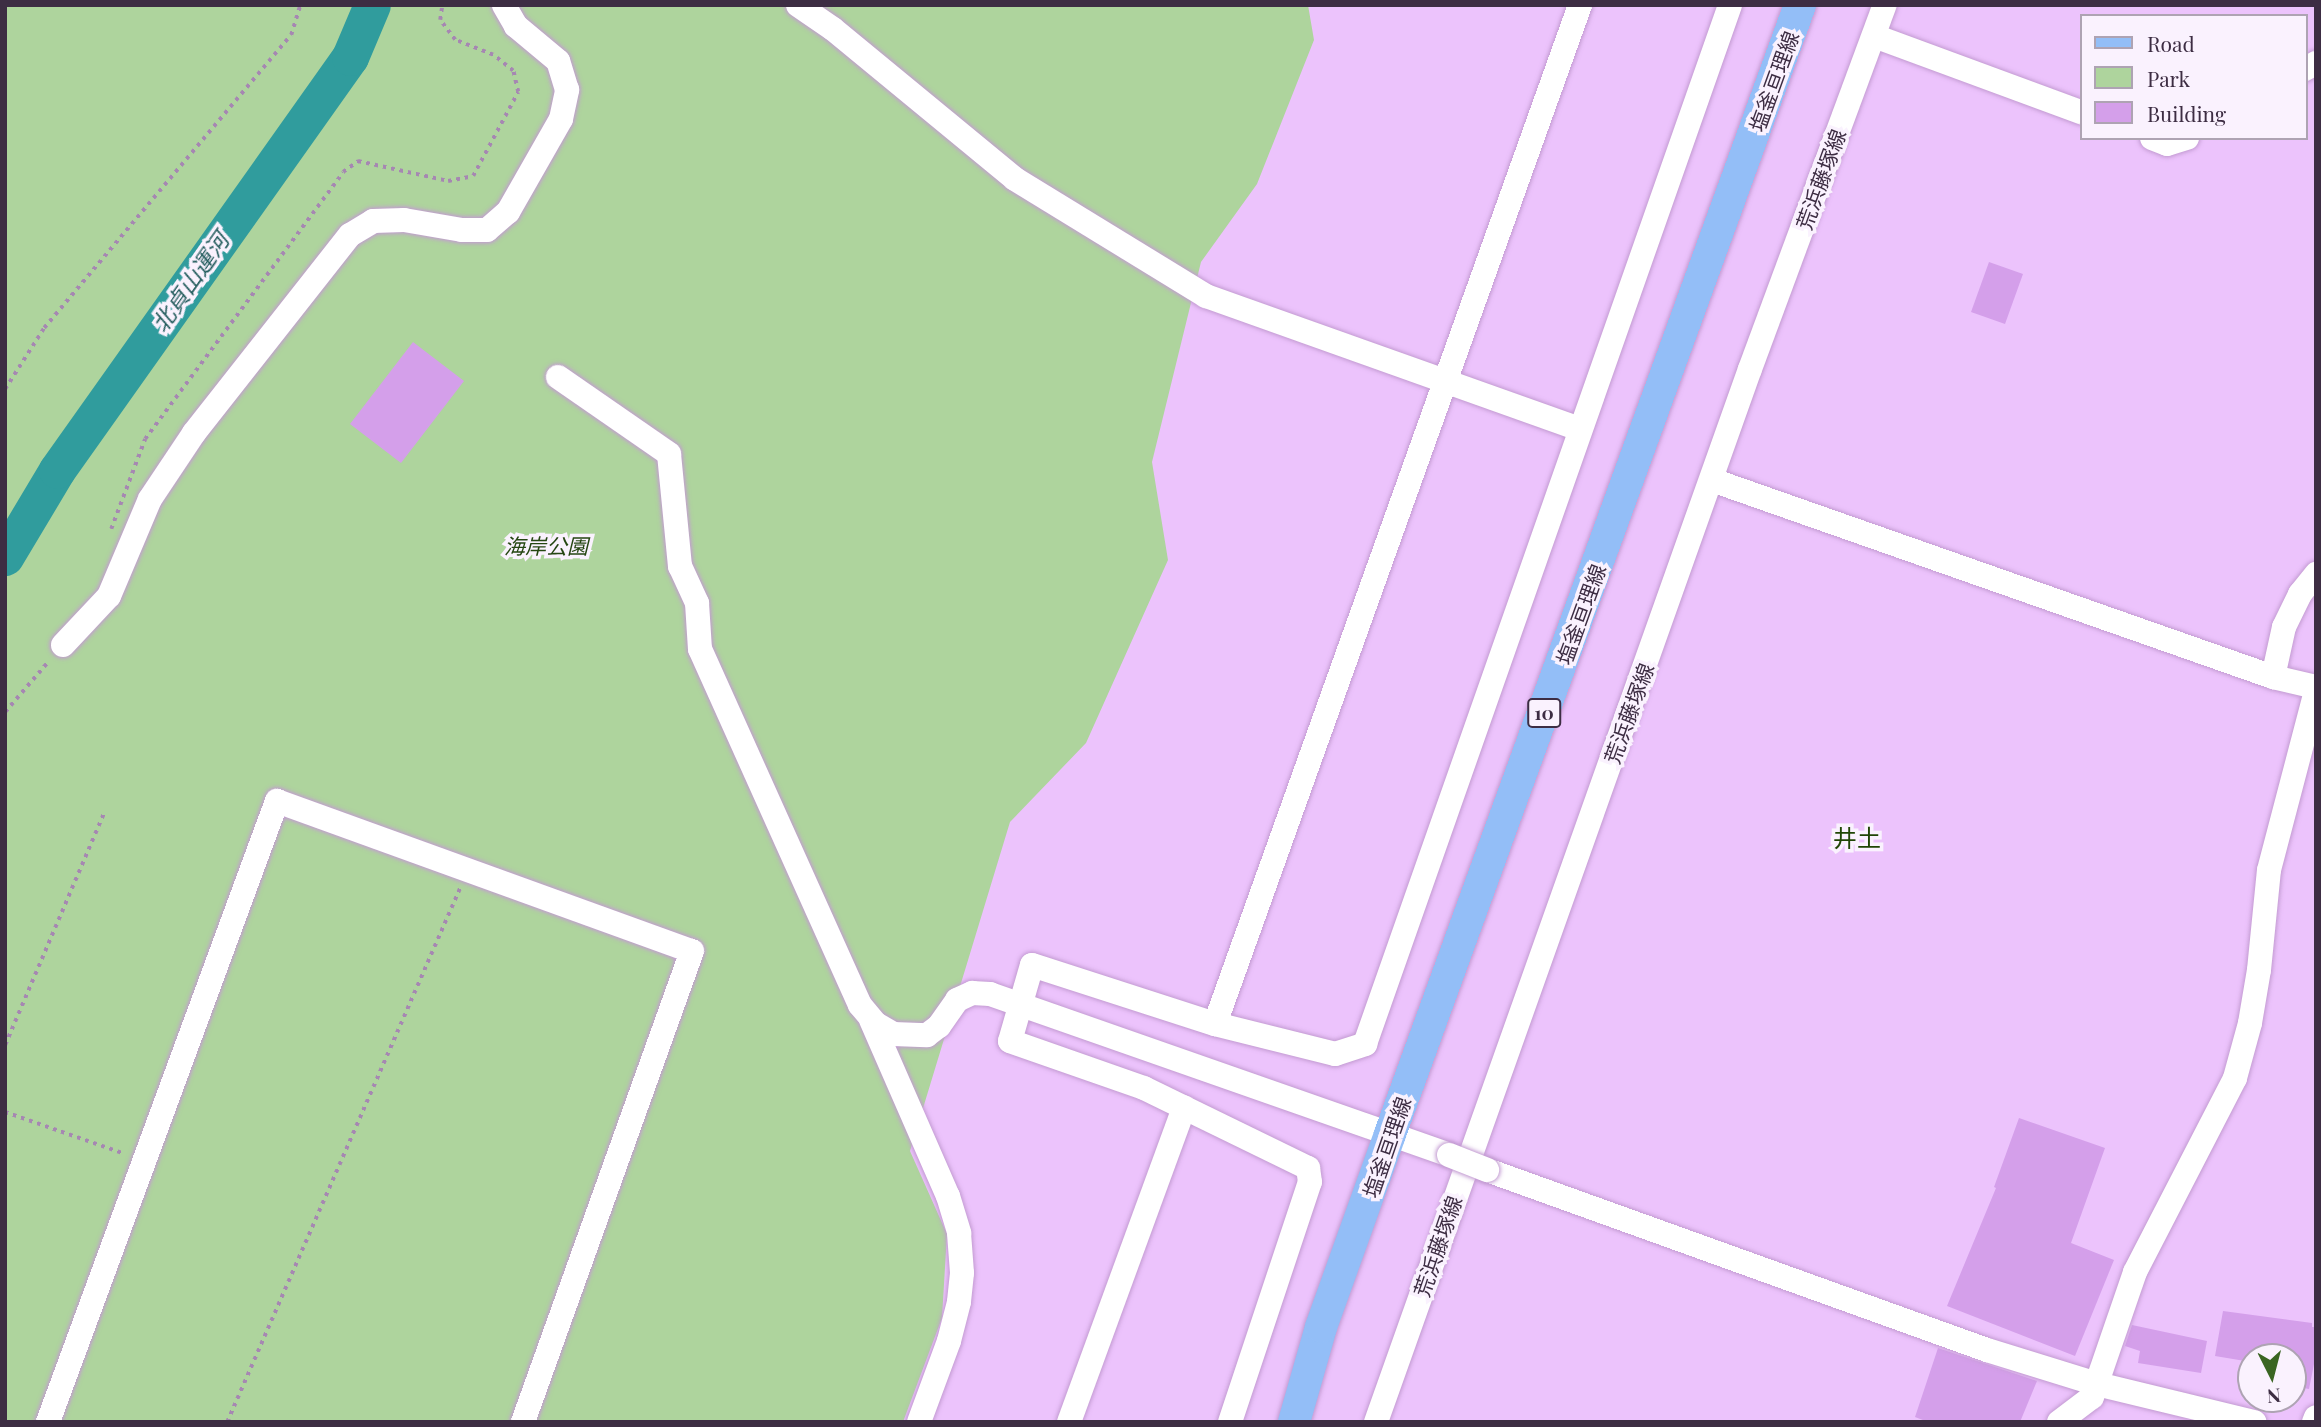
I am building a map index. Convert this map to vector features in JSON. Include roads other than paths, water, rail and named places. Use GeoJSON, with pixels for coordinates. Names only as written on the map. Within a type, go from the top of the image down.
{"type":"FeatureCollection","features":[{"type":"Feature","properties":{"kind":"main road","name":"塩釜亘理線"},"geometry":{"type":"LineString","coordinates":[[1294,1422],[1321,1327],[1800,5]]}},
{"type":"Feature","properties":{"kind":"street"},"geometry":{"type":"LineString","coordinates":[[63,645],[109,596],[150,499],[194,433],[350,234],[373,220],[404,220],[462,230],[487,230],[509,212],[561,119],[567,90],[558,61],[516,26],[504,5]]}},
{"type":"Feature","properties":{"kind":"street"},"geometry":{"type":"LineString","coordinates":[[798,5],[833,29],[1015,179],[1206,296],[1579,429]]}},
{"type":"Feature","properties":{"kind":"street"},"geometry":{"type":"LineString","coordinates":[[1215,1024],[1580,5]]}},
{"type":"Feature","properties":{"kind":"street"},"geometry":{"type":"LineString","coordinates":[[1230,1422],[1310,1176],[1302,1162],[1144,1088],[1010,1041],[1032,965],[1215,1024],[1335,1054],[1365,1044],[1730,5]]}},
{"type":"Feature","properties":{"kind":"street","name":"荒浜藤塚線"},"geometry":{"type":"LineString","coordinates":[[1376,1422],[1712,480],[1749,369],[1885,5]]}},
{"type":"Feature","properties":{"kind":"street"},"geometry":{"type":"LineString","coordinates":[[1874,36],[2080,112]]}},
{"type":"Feature","properties":{"kind":"street"},"geometry":{"type":"LineString","coordinates":[[2157,140],[2167,144],[2180,140]]}},
{"type":"Feature","properties":{"kind":"street"},"geometry":{"type":"LineString","coordinates":[[558,377],[669,454],[680,566],[697,603],[700,649],[860,1005],[893,1034],[911,1037],[927,1035],[939,1026],[957,1000],[972,993],[990,993],[1449,1155],[1975,1346],[2097,1384],[2254,1422]]}},
{"type":"Feature","properties":{"kind":"street"},"geometry":{"type":"LineString","coordinates":[[1712,480],[2273,677],[2316,689],[2269,870],[2257,983],[2235,1079],[2135,1272],[2092,1397],[2059,1422]]}},
{"type":"Feature","properties":{"kind":"street"},"geometry":{"type":"LineString","coordinates":[[2273,677],[2284,627],[2300,594],[2316,574]]}},
{"type":"Feature","properties":{"kind":"street"},"geometry":{"type":"LineString","coordinates":[[48,1422],[277,801],[692,951],[523,1422]]}},
{"type":"Feature","properties":{"kind":"street"},"geometry":{"type":"LineString","coordinates":[[869,1015],[948,1196],[959,1233],[962,1273],[959,1302],[949,1340],[919,1422]]}},
{"type":"Feature","properties":{"kind":"street"},"geometry":{"type":"LineString","coordinates":[[1069,1422],[1184,1107]]}},
{"type":"Feature","properties":{"kind":"waterway","name":"北貞山運河"},"geometry":{"type":"LineString","coordinates":[[5,557],[57,470],[350,57],[372,5]]}},
{"type":"Feature","properties":{"kind":"district","name":"井土"},"geometry":{"type":"Point","coordinates":[1857,838]}},
{"type":"Feature","properties":{"kind":"park label","name":"海岸公園"},"geometry":{"type":"Point","coordinates":[546,545]}}]}
